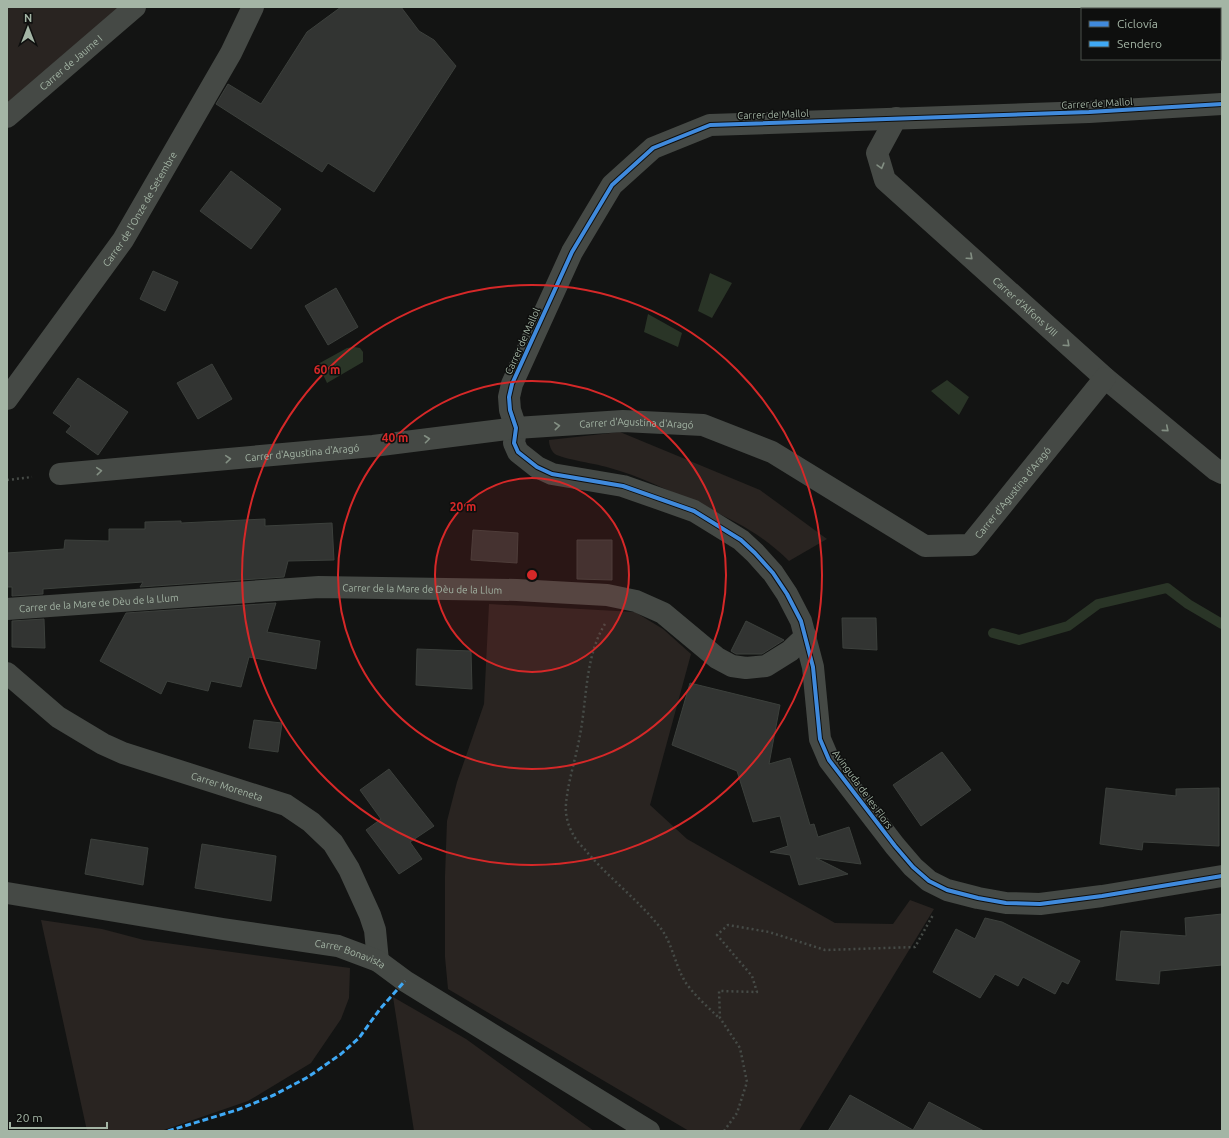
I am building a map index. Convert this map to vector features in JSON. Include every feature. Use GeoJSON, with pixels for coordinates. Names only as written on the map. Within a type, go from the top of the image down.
{"type":"FeatureCollection","features":[{"type":"Feature","properties":{"kind":"street","name":"Carrer de Jaume I"},"geometry":{"type":"LineString","coordinates":[[7,117],[135,7]]}},
{"type":"Feature","properties":{"kind":"street","name":"Carrer de l'Onze de Setembre"},"geometry":{"type":"LineString","coordinates":[[7,399],[123,240],[231,53],[253,7]]}},
{"type":"Feature","properties":{"kind":"street","name":"Carrer de Mallol"},"geometry":{"type":"LineString","coordinates":[[516,428],[510,410],[509,397],[512,384],[572,252],[612,185],[653,148],[710,125],[1089,112],[1222,104]]}},
{"type":"Feature","properties":{"kind":"street","name":"Carrer d'Alfons VIII"},"geometry":{"type":"LineString","coordinates":[[896,118],[877,153],[885,180],[1105,378],[1216,470],[1222,473]]}},
{"type":"Feature","properties":{"kind":"street","name":"Carrer d'Agustina d'Aragó"},"geometry":{"type":"LineString","coordinates":[[60,474],[373,446],[516,428],[623,421],[703,425],[772,452],[925,546],[970,545],[1105,378]]}},
{"type":"Feature","properties":{"kind":"street","name":"Avinguda de les Flors"},"geometry":{"type":"LineString","coordinates":[[516,428],[514,443],[518,452],[537,467],[552,474],[594,480],[647,494],[694,511],[741,540],[768,568],[783,589],[801,621],[806,636],[813,667],[820,739],[829,760],[913,867],[929,881],[947,890],[978,898],[1006,903],[1040,904],[1102,896],[1222,876]]}},
{"type":"Feature","properties":{"kind":"street","name":"Carrer de la Mare de Dèu de la Llum"},"geometry":{"type":"LineString","coordinates":[[7,609],[319,587],[517,590],[607,595],[636,600],[663,613],[717,658],[732,666],[746,668],[766,666],[790,651],[806,636]]}},
{"type":"Feature","properties":{"kind":"street","name":"Carrer Moreneta"},"geometry":{"type":"LineString","coordinates":[[7,673],[58,717],[103,744],[123,753],[286,805],[312,822],[333,843],[349,869],[370,915],[375,930],[378,961]]}},
{"type":"Feature","properties":{"kind":"street","name":"Carrer Bonavista"},"geometry":{"type":"LineString","coordinates":[[7,893],[215,928],[338,946],[378,961],[405,981],[649,1131]]}},
{"type":"Feature","properties":{"kind":"path"},"geometry":{"type":"LineString","coordinates":[[609,618],[597,637],[586,690],[580,735],[566,804],[567,822],[574,837],[593,859],[659,926],[670,942],[676,963],[686,983],[720,1018],[740,1048],[747,1082],[738,1114],[724,1131]]}},
{"type":"Feature","properties":{"kind":"path"},"geometry":{"type":"LineString","coordinates":[[720,1018],[719,991],[757,992],[752,976],[717,935],[728,925],[769,932],[825,950],[915,947],[947,890]]}},
{"type":"Feature","properties":{"kind":"shaded area"},"geometry":{"type":"Polygon","coordinates":[[[7,7],[120,7],[7,107],[7,7]]]}},
{"type":"Feature","properties":{"kind":"shaded area"},"geometry":{"type":"Polygon","coordinates":[[[710,273],[732,283],[712,318],[698,311],[710,273]]]}},
{"type":"Feature","properties":{"kind":"shaded area"},"geometry":{"type":"Polygon","coordinates":[[[648,314],[682,333],[678,347],[644,332],[648,314]]]}},
{"type":"Feature","properties":{"kind":"shaded area"},"geometry":{"type":"Polygon","coordinates":[[[347,348],[360,348],[363,352],[363,362],[327,383],[318,364],[347,348]]]}},
{"type":"Feature","properties":{"kind":"shaded area"},"geometry":{"type":"Polygon","coordinates":[[[947,380],[969,397],[959,415],[931,391],[947,380]]]}},
{"type":"Feature","properties":{"kind":"shaded area"},"geometry":{"type":"Polygon","coordinates":[[[620,432],[760,490],[827,539],[789,561],[767,542],[744,526],[662,487],[631,475],[605,466],[559,456],[552,451],[549,444],[549,440],[620,432]]]}},
{"type":"Feature","properties":{"kind":"shaded area"},"geometry":{"type":"Polygon","coordinates":[[[489,604],[635,612],[663,629],[691,654],[650,805],[687,839],[835,923],[893,924],[910,900],[934,909],[799,1131],[689,1131],[448,989],[445,957],[447,821],[457,782],[484,704],[489,604]]]}},
{"type":"Feature","properties":{"kind":"shaded area"},"geometry":{"type":"Polygon","coordinates":[[[41,920],[102,929],[144,940],[350,968],[349,998],[341,1019],[311,1063],[248,1101],[161,1131],[87,1131],[41,920]]]}},
{"type":"Feature","properties":{"kind":"shaded area"},"geometry":{"type":"Polygon","coordinates":[[[393,997],[466,1039],[594,1131],[414,1131],[393,997]]]}},
{"type":"Feature","properties":{"kind":"building"},"geometry":{"type":"Polygon","coordinates":[[[341,7],[401,7],[419,31],[434,40],[456,66],[374,192],[328,163],[322,172],[216,104],[228,84],[261,104],[307,32],[341,7]]]}},
{"type":"Feature","properties":{"kind":"building"},"geometry":{"type":"Polygon","coordinates":[[[231,171],[281,209],[251,249],[200,211],[231,171]]]}},
{"type":"Feature","properties":{"kind":"building"},"geometry":{"type":"Polygon","coordinates":[[[153,271],[178,282],[165,311],[140,299],[153,271]]]}},
{"type":"Feature","properties":{"kind":"building"},"geometry":{"type":"Polygon","coordinates":[[[336,288],[358,327],[328,345],[305,306],[336,288]]]}},
{"type":"Feature","properties":{"kind":"building"},"geometry":{"type":"Polygon","coordinates":[[[212,364],[232,399],[198,419],[177,383],[212,364]]]}},
{"type":"Feature","properties":{"kind":"building"},"geometry":{"type":"Polygon","coordinates":[[[78,378],[128,412],[98,455],[66,432],[71,426],[53,413],[78,378]]]}},
{"type":"Feature","properties":{"kind":"building"},"geometry":{"type":"Polygon","coordinates":[[[265,519],[265,526],[332,523],[334,560],[288,561],[284,577],[140,587],[143,582],[43,589],[43,594],[12,596],[12,587],[7,587],[7,553],[64,549],[65,540],[109,541],[109,529],[145,529],[145,522],[181,521],[181,523],[265,519]]]}},
{"type":"Feature","properties":{"kind":"building"},"geometry":{"type":"Polygon","coordinates":[[[473,530],[518,533],[517,563],[471,560],[473,530]]]}},
{"type":"Feature","properties":{"kind":"building"},"geometry":{"type":"Polygon","coordinates":[[[577,540],[612,540],[612,580],[577,579],[577,540]]]}},
{"type":"Feature","properties":{"kind":"building"},"geometry":{"type":"Polygon","coordinates":[[[276,603],[267,632],[320,641],[316,669],[249,657],[241,687],[211,681],[208,691],[167,681],[161,694],[100,661],[126,613],[276,603]]]}},
{"type":"Feature","properties":{"kind":"building"},"geometry":{"type":"Polygon","coordinates":[[[842,618],[876,618],[877,650],[843,648],[842,618]]]}},
{"type":"Feature","properties":{"kind":"building"},"geometry":{"type":"Polygon","coordinates":[[[44,619],[45,648],[12,647],[12,621],[44,619]]]}},
{"type":"Feature","properties":{"kind":"building"},"geometry":{"type":"Polygon","coordinates":[[[746,621],[784,640],[762,654],[736,654],[731,651],[746,621]]]}},
{"type":"Feature","properties":{"kind":"building"},"geometry":{"type":"Polygon","coordinates":[[[417,649],[471,651],[472,689],[416,685],[417,649]]]}},
{"type":"Feature","properties":{"kind":"building"},"geometry":{"type":"Polygon","coordinates":[[[690,683],[780,705],[769,764],[790,758],[810,825],[814,824],[818,837],[849,827],[861,864],[816,858],[848,874],[799,885],[790,855],[770,852],[788,846],[780,816],[753,822],[737,771],[672,745],[690,683]]]}},
{"type":"Feature","properties":{"kind":"building"},"geometry":{"type":"Polygon","coordinates":[[[254,720],[282,723],[278,752],[249,748],[254,720]]]}},
{"type":"Feature","properties":{"kind":"building"},"geometry":{"type":"Polygon","coordinates":[[[942,752],[971,790],[921,826],[893,785],[942,752]]]}},
{"type":"Feature","properties":{"kind":"building"},"geometry":{"type":"Polygon","coordinates":[[[389,769],[434,826],[410,842],[422,859],[399,874],[366,830],[381,819],[360,790],[389,769]]]}},
{"type":"Feature","properties":{"kind":"building"},"geometry":{"type":"Polygon","coordinates":[[[1106,788],[1176,796],[1176,789],[1219,788],[1219,846],[1143,842],[1142,850],[1100,844],[1106,788]]]}},
{"type":"Feature","properties":{"kind":"building"},"geometry":{"type":"Polygon","coordinates":[[[91,839],[148,848],[143,885],[85,874],[91,839]]]}},
{"type":"Feature","properties":{"kind":"building"},"geometry":{"type":"Polygon","coordinates":[[[202,844],[276,856],[271,901],[195,888],[202,844]]]}},
{"type":"Feature","properties":{"kind":"building"},"geometry":{"type":"Polygon","coordinates":[[[1222,914],[1222,965],[1160,971],[1159,984],[1116,980],[1121,931],[1186,936],[1185,918],[1222,914]]]}},
{"type":"Feature","properties":{"kind":"building"},"geometry":{"type":"Polygon","coordinates":[[[985,918],[1002,922],[1080,961],[1068,984],[1062,981],[1055,994],[1023,977],[1018,986],[995,974],[980,998],[933,972],[956,929],[975,939],[985,918]]]}},
{"type":"Feature","properties":{"kind":"building"},"geometry":{"type":"Polygon","coordinates":[[[850,1095],[913,1130],[929,1102],[984,1131],[828,1131],[850,1095]]]}},
{"type":"Feature","properties":{"kind":"waterway"},"geometry":{"type":"LineString","coordinates":[[993,633],[1019,640],[1068,626],[1098,604],[1167,588],[1188,604],[1222,624]]}},
{"type":"Feature","properties":{"kind":"marked path"},"geometry":{"type":"LineString","coordinates":[[168,1131],[237,1110],[274,1095],[308,1077],[341,1054],[359,1038],[380,1009],[405,981]]}},
{"type":"Feature","properties":{"kind":"cycle path"},"geometry":{"type":"LineString","coordinates":[[1222,104],[1089,112],[710,125],[653,148],[612,185],[572,252],[512,384],[509,397],[510,410],[516,428],[514,443],[518,452],[537,467],[552,474],[623,486],[694,511],[741,540],[773,573],[787,594],[801,621],[813,667],[820,739],[829,760],[895,846],[913,867],[929,881],[947,890],[978,898],[1006,903],[1040,904],[1102,896],[1222,876]]}}]}
